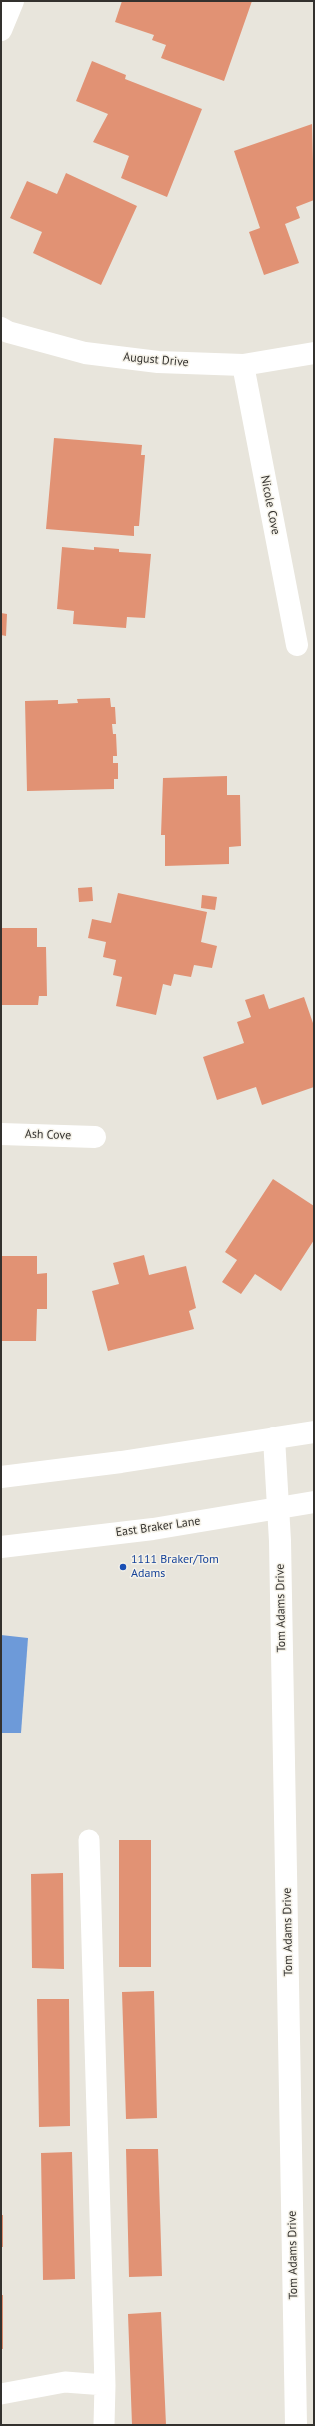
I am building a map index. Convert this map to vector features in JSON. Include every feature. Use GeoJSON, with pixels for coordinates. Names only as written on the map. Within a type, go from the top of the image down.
{"type":"FeatureCollection","features":[{"type":"Feature","properties":{"kind":"street"},"geometry":{"type":"LineString","coordinates":[[1,30],[13,1]]}},
{"type":"Feature","properties":{"kind":"street","name":"August Drive"},"geometry":{"type":"LineString","coordinates":[[1,328],[8,332],[85,353],[158,362],[243,365],[314,353]]}},
{"type":"Feature","properties":{"kind":"street","name":"Nicole Cove"},"geometry":{"type":"LineString","coordinates":[[243,365],[297,645]]}},
{"type":"Feature","properties":{"kind":"street","name":"Ash Cove"},"geometry":{"type":"LineString","coordinates":[[1,1134],[95,1137]]}},
{"type":"Feature","properties":{"kind":"street"},"geometry":{"type":"LineString","coordinates":[[1,1476],[121,1462],[314,1432]]}},
{"type":"Feature","properties":{"kind":"street","name":"Tom Adams Drive"},"geometry":{"type":"LineString","coordinates":[[274,1438],[278,1508],[296,2425]]}},
{"type":"Feature","properties":{"kind":"street","name":"East Braker Lane"},"geometry":{"type":"LineString","coordinates":[[1,1547],[153,1529],[314,1502]]}},
{"type":"Feature","properties":{"kind":"lane"},"geometry":{"type":"LineString","coordinates":[[89,1840],[105,2384],[104,2425]]}},
{"type":"Feature","properties":{"kind":"lane"},"geometry":{"type":"LineString","coordinates":[[1,2394],[65,2382],[105,2384]]}},
{"type":"Feature","properties":{"kind":"water"},"geometry":{"type":"Polygon","coordinates":[[[1,1635],[28,1638],[21,1733],[1,1733],[1,1635]]]}},
{"type":"Feature","properties":{"kind":"building"},"geometry":{"type":"Polygon","coordinates":[[[122,1],[252,1],[224,81],[161,58],[166,45],[152,40],[154,35],[115,22],[122,1]]]}},
{"type":"Feature","properties":{"kind":"building"},"geometry":{"type":"Polygon","coordinates":[[[92,61],[126,75],[125,79],[202,109],[167,197],[121,178],[129,156],[93,142],[108,114],[76,101],[92,61]]]}},
{"type":"Feature","properties":{"kind":"building"},"geometry":{"type":"Polygon","coordinates":[[[312,124],[314,200],[296,207],[300,218],[285,224],[299,263],[264,275],[249,232],[260,228],[234,151],[312,124]]]}},
{"type":"Feature","properties":{"kind":"building"},"geometry":{"type":"Polygon","coordinates":[[[66,173],[137,206],[101,285],[33,253],[42,232],[10,218],[27,181],[57,194],[66,173]]]}},
{"type":"Feature","properties":{"kind":"building"},"geometry":{"type":"Polygon","coordinates":[[[54,438],[142,445],[141,455],[145,455],[139,526],[134,526],[134,536],[46,529],[54,438]]]}},
{"type":"Feature","properties":{"kind":"building"},"geometry":{"type":"Polygon","coordinates":[[[62,547],[94,550],[94,547],[119,549],[119,552],[151,554],[145,618],[127,617],[126,628],[73,624],[74,611],[57,609],[62,547]]]}},
{"type":"Feature","properties":{"kind":"building"},"geometry":{"type":"Polygon","coordinates":[[[1,613],[7,614],[6,636],[1,635],[1,613]]]}},
{"type":"Feature","properties":{"kind":"building"},"geometry":{"type":"Polygon","coordinates":[[[110,698],[111,707],[115,707],[116,724],[112,724],[113,734],[116,734],[117,756],[113,756],[113,763],[118,763],[118,779],[114,779],[114,789],[27,791],[25,701],[58,700],[58,704],[78,703],[77,699],[110,698]]]}},
{"type":"Feature","properties":{"kind":"building"},"geometry":{"type":"Polygon","coordinates":[[[227,776],[227,795],[240,795],[241,846],[229,847],[229,864],[165,866],[165,835],[161,835],[163,778],[227,776]]]}},
{"type":"Feature","properties":{"kind":"building"},"geometry":{"type":"Polygon","coordinates":[[[92,887],[93,901],[79,902],[78,888],[92,887]]]}},
{"type":"Feature","properties":{"kind":"building"},"geometry":{"type":"Polygon","coordinates":[[[118,893],[207,912],[201,942],[217,946],[212,968],[194,965],[191,977],[174,974],[171,986],[163,984],[156,1015],[116,1006],[122,977],[113,975],[116,960],[103,957],[106,942],[88,938],[92,919],[111,923],[118,893]]]}},
{"type":"Feature","properties":{"kind":"building"},"geometry":{"type":"Polygon","coordinates":[[[202,895],[217,897],[215,910],[201,908],[202,895]]]}},
{"type":"Feature","properties":{"kind":"building"},"geometry":{"type":"Polygon","coordinates":[[[1,928],[37,928],[37,947],[46,947],[47,996],[39,996],[38,1005],[1,1005],[1,928]]]}},
{"type":"Feature","properties":{"kind":"building"},"geometry":{"type":"Polygon","coordinates":[[[264,994],[269,1009],[304,997],[314,1026],[314,1087],[262,1105],[256,1087],[217,1100],[203,1057],[244,1043],[237,1022],[251,1017],[245,1000],[264,994]]]}},
{"type":"Feature","properties":{"kind":"building"},"geometry":{"type":"Polygon","coordinates":[[[273,1179],[314,1206],[314,1240],[281,1291],[255,1274],[241,1294],[222,1282],[237,1260],[225,1252],[273,1179]]]}},
{"type":"Feature","properties":{"kind":"building"},"geometry":{"type":"Polygon","coordinates":[[[144,1255],[149,1275],[186,1266],[196,1308],[189,1311],[194,1329],[108,1351],[92,1291],[119,1284],[113,1263],[144,1255]]]}},
{"type":"Feature","properties":{"kind":"building"},"geometry":{"type":"Polygon","coordinates":[[[1,1256],[37,1256],[37,1274],[47,1273],[47,1309],[37,1309],[36,1341],[1,1341],[1,1256]]]}},
{"type":"Feature","properties":{"kind":"building"},"geometry":{"type":"Polygon","coordinates":[[[119,1840],[151,1840],[151,1967],[119,1967],[119,1840]]]}},
{"type":"Feature","properties":{"kind":"building"},"geometry":{"type":"Polygon","coordinates":[[[63,1873],[64,1969],[32,1968],[31,1874],[63,1873]]]}},
{"type":"Feature","properties":{"kind":"building"},"geometry":{"type":"Polygon","coordinates":[[[154,1991],[157,2118],[126,2119],[122,1992],[154,1991]]]}},
{"type":"Feature","properties":{"kind":"building"},"geometry":{"type":"Polygon","coordinates":[[[37,1999],[69,1999],[70,2126],[39,2127],[37,1999]]]}},
{"type":"Feature","properties":{"kind":"building"},"geometry":{"type":"Polygon","coordinates":[[[126,2149],[158,2149],[162,2276],[129,2277],[126,2149]]]}},
{"type":"Feature","properties":{"kind":"building"},"geometry":{"type":"Polygon","coordinates":[[[72,2152],[75,2279],[43,2280],[41,2153],[72,2152]]]}},
{"type":"Feature","properties":{"kind":"building"},"geometry":{"type":"Polygon","coordinates":[[[1,2215],[3,2215],[3,2247],[1,2247],[1,2215]]]}},
{"type":"Feature","properties":{"kind":"building"},"geometry":{"type":"Polygon","coordinates":[[[1,2295],[3,2295],[3,2349],[1,2349],[1,2295]]]}},
{"type":"Feature","properties":{"kind":"building"},"geometry":{"type":"Polygon","coordinates":[[[161,2312],[166,2425],[132,2425],[128,2314],[161,2312]]]}},
{"type":"Feature","properties":{"kind":"place","name":"1111 Braker/Tom Adams"},"geometry":{"type":"Point","coordinates":[123,1567]}}]}
